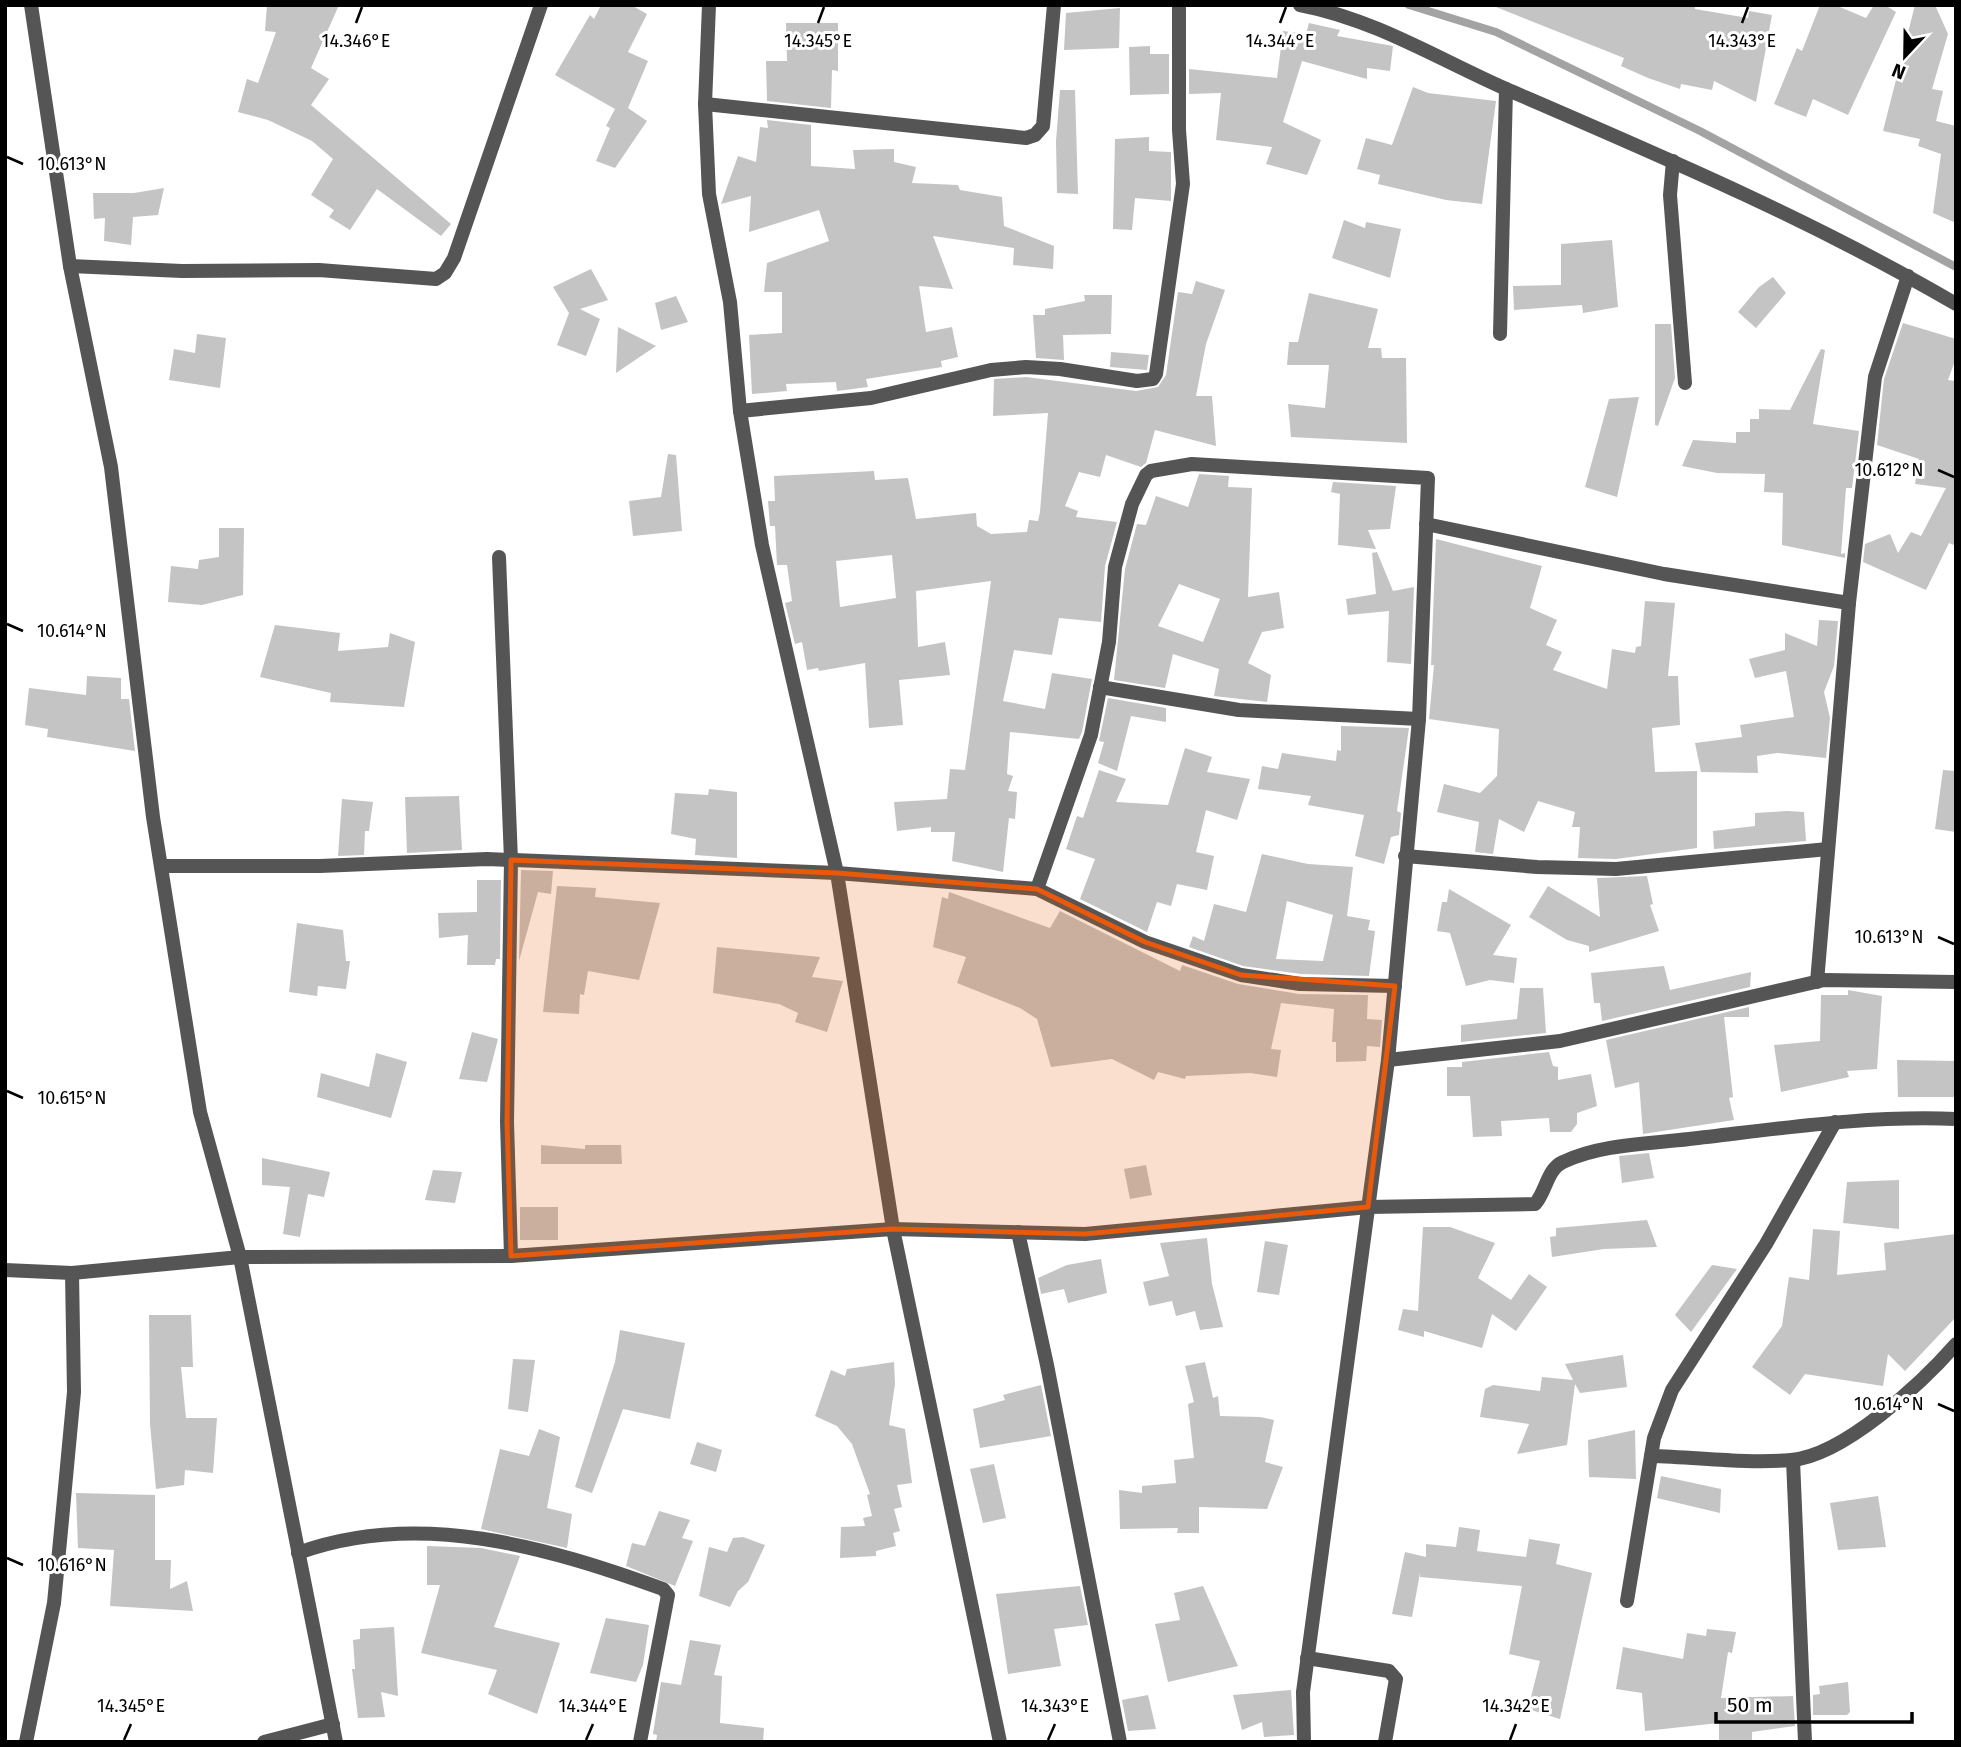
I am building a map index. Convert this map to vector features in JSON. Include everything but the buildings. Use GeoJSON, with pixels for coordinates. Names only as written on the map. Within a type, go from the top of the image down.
{"type":"FeatureCollection","features":[{"type":"Feature","properties":{"kind":"street"},"geometry":{"type":"LineString","coordinates":[[32,5],[70,266],[111,467],[161,866],[200,1112],[240,1257],[336,1742]]}},
{"type":"Feature","properties":{"kind":"street"},"geometry":{"type":"LineString","coordinates":[[70,266],[182,271],[319,270],[436,279],[445,273],[454,258],[541,5]]}},
{"type":"Feature","properties":{"kind":"street"},"geometry":{"type":"LineString","coordinates":[[709,5],[705,104],[709,194],[730,302],[740,411],[762,545],[837,873],[893,1229],[1000,1742]]}},
{"type":"Feature","properties":{"kind":"street"},"geometry":{"type":"LineString","coordinates":[[705,104],[1026,138],[1035,135],[1043,126],[1054,5]]}},
{"type":"Feature","properties":{"kind":"street"},"geometry":{"type":"LineString","coordinates":[[740,411],[871,398],[991,370],[1014,368],[1060,369],[1138,381],[1153,379],[1156,374],[1182,200],[1179,5]]}},
{"type":"Feature","properties":{"kind":"street"},"geometry":{"type":"LineString","coordinates":[[1300,5],[1380,29],[1506,89],[1673,161],[1908,276],[1956,304]]}},
{"type":"Feature","properties":{"kind":"street"},"geometry":{"type":"LineString","coordinates":[[1500,334],[1502,149],[1506,89]]}},
{"type":"Feature","properties":{"kind":"street"},"geometry":{"type":"LineString","coordinates":[[1673,161],[1670,195],[1685,383]]}},
{"type":"Feature","properties":{"kind":"street"},"geometry":{"type":"LineString","coordinates":[[1817,982],[1849,603],[1875,377],[1908,276]]}},
{"type":"Feature","properties":{"kind":"street"},"geometry":{"type":"LineString","coordinates":[[1037,889],[1091,735],[1109,642],[1115,567],[1132,504],[1146,475],[1151,471],[1192,464],[1427,478],[1419,719],[1388,1060],[1307,1658],[1303,1692],[1304,1742]]}},
{"type":"Feature","properties":{"kind":"street"},"geometry":{"type":"LineString","coordinates":[[1426,524],[1664,574],[1849,603]]}},
{"type":"Feature","properties":{"kind":"street"},"geometry":{"type":"LineString","coordinates":[[499,557],[511,860],[511,1006],[507,1122],[511,1256]]}},
{"type":"Feature","properties":{"kind":"street"},"geometry":{"type":"LineString","coordinates":[[1100,687],[1239,710],[1419,719]]}},
{"type":"Feature","properties":{"kind":"street"},"geometry":{"type":"LineString","coordinates":[[1405,856],[1537,867],[1616,869],[1828,849]]}},
{"type":"Feature","properties":{"kind":"street"},"geometry":{"type":"LineString","coordinates":[[161,866],[320,866],[511,860],[837,873],[1037,889],[1145,942],[1241,975],[1300,984],[1395,986]]}},
{"type":"Feature","properties":{"kind":"street"},"geometry":{"type":"LineString","coordinates":[[1388,1060],[1560,1041],[1817,982],[1956,982]]}},
{"type":"Feature","properties":{"kind":"street"},"geometry":{"type":"LineString","coordinates":[[5,1270],[72,1273],[240,1257],[511,1256],[893,1229],[1085,1234],[1368,1207],[1535,1205],[1544,1194],[1554,1168],[1563,1162],[1605,1149],[1835,1122],[1956,1119]]}},
{"type":"Feature","properties":{"kind":"street"},"geometry":{"type":"LineString","coordinates":[[1628,1601],[1658,1422],[1672,1390],[1766,1244],[1835,1122]]}},
{"type":"Feature","properties":{"kind":"street"},"geometry":{"type":"LineString","coordinates":[[1017,1232],[1047,1365],[1120,1742]]}},
{"type":"Feature","properties":{"kind":"street"},"geometry":{"type":"LineString","coordinates":[[26,1742],[54,1602],[60,1541],[74,1392],[72,1273]]}},
{"type":"Feature","properties":{"kind":"street"},"geometry":{"type":"LineString","coordinates":[[1651,1456],[1793,1460],[1830,1450],[1857,1433],[1956,1344]]}},
{"type":"Feature","properties":{"kind":"street"},"geometry":{"type":"LineString","coordinates":[[1793,1460],[1805,1742]]}},
{"type":"Feature","properties":{"kind":"street"},"geometry":{"type":"LineString","coordinates":[[298,1553],[328,1542],[368,1536],[444,1533],[550,1553],[663,1589],[668,1595],[640,1742]]}},
{"type":"Feature","properties":{"kind":"street"},"geometry":{"type":"LineString","coordinates":[[1307,1658],[1389,1671],[1393,1675],[1396,1679],[1385,1742]]}},
{"type":"Feature","properties":{"kind":"street"},"geometry":{"type":"LineString","coordinates":[[264,1742],[333,1724]]}},
{"type":"Feature","properties":{"kind":"highlighted area"},"geometry":{"type":"Polygon","coordinates":[[[511,860],[837,873],[1037,889],[1145,942],[1241,975],[1395,986],[1368,1207],[1085,1234],[893,1229],[511,1256],[507,1122],[511,860]]]}},
{"type":"Feature","properties":{"kind":"waterway"},"geometry":{"type":"LineString","coordinates":[[1409,5],[1496,32],[1700,131],[1956,267]]}}]}
